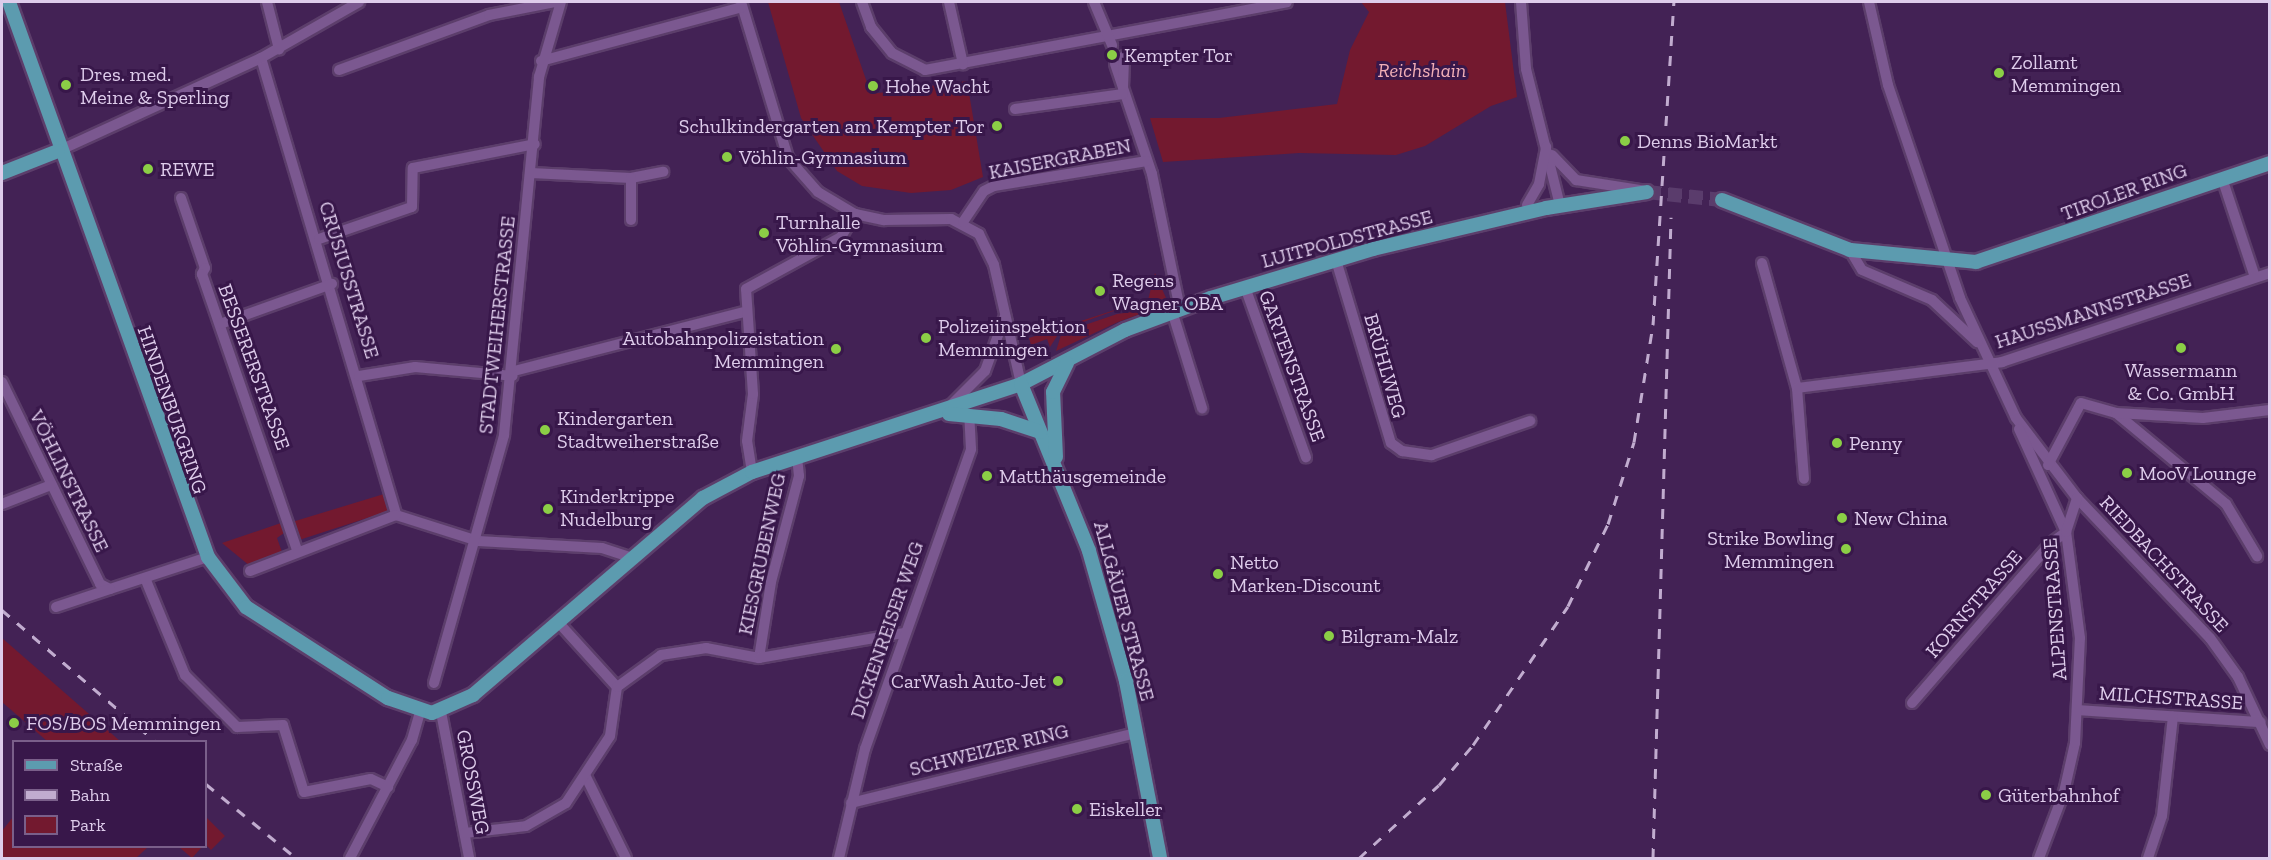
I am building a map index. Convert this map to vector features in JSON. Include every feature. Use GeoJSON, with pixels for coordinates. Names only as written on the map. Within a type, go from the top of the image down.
{"type":"FeatureCollection","features":[{"type":"Feature","properties":{"kind":"main road","name":"HINDENBURGRING"},"geometry":{"type":"LineString","coordinates":[[9,2],[58,151],[208,557],[246,607],[388,698],[420,712],[441,712]]}},
{"type":"Feature","properties":{"kind":"main road"},"geometry":{"type":"LineString","coordinates":[[2,173],[58,151]]}},
{"type":"Feature","properties":{"kind":"main road","name":"TIROLER RING"},"geometry":{"type":"LineString","coordinates":[[1850,250],[1948,261],[1993,258],[2270,163]]}},
{"type":"Feature","properties":{"kind":"main road","name":"LUITPOLDSTRASSE"},"geometry":{"type":"LineString","coordinates":[[441,712],[473,695],[630,557],[703,498],[752,472],[941,414],[1021,384],[1176,310],[1245,287],[1335,260],[1509,217],[1560,205],[1647,192]]}},
{"type":"Feature","properties":{"kind":"main road"},"geometry":{"type":"LineString","coordinates":[[1722,200],[1850,250]]}},
{"type":"Feature","properties":{"kind":"main road"},"geometry":{"type":"LineString","coordinates":[[1509,217],[1527,205]]}},
{"type":"Feature","properties":{"kind":"main road"},"geometry":{"type":"LineString","coordinates":[[1056,463],[1053,392],[1068,362]]}},
{"type":"Feature","properties":{"kind":"main road","name":"ALLGÄUER STRASSE"},"geometry":{"type":"LineString","coordinates":[[1021,384],[1040,432],[1056,463],[1089,551],[1136,733],[1160,858]]}},
{"type":"Feature","properties":{"kind":"main road"},"geometry":{"type":"LineString","coordinates":[[941,414],[969,415],[1040,432]]}},
{"type":"Feature","properties":{"kind":"street"},"geometry":{"type":"LineString","coordinates":[[267,2],[279,48]]}},
{"type":"Feature","properties":{"kind":"street"},"geometry":{"type":"LineString","coordinates":[[58,151],[261,58],[359,2]]}},
{"type":"Feature","properties":{"kind":"street"},"geometry":{"type":"LineString","coordinates":[[339,70],[489,15],[555,2]]}},
{"type":"Feature","properties":{"kind":"street","name":"STADTWEIHERSTRASSE"},"geometry":{"type":"LineString","coordinates":[[434,683],[478,542],[513,374],[541,61],[561,2]]}},
{"type":"Feature","properties":{"kind":"street"},"geometry":{"type":"LineString","coordinates":[[862,2],[871,27],[901,62],[925,70],[963,64],[1218,7],[1287,2]]}},
{"type":"Feature","properties":{"kind":"street"},"geometry":{"type":"LineString","coordinates":[[949,2],[963,64]]}},
{"type":"Feature","properties":{"kind":"street"},"geometry":{"type":"LineString","coordinates":[[1094,2],[1106,33],[1119,50],[1123,93]]}},
{"type":"Feature","properties":{"kind":"street"},"geometry":{"type":"LineString","coordinates":[[1521,2],[1526,69],[1560,205]]}},
{"type":"Feature","properties":{"kind":"street","name":"RIEDBACHSTRASSE"},"geometry":{"type":"LineString","coordinates":[[1869,2],[1882,64],[1959,294],[1988,363],[2016,418],[2066,532]]}},
{"type":"Feature","properties":{"kind":"street"},"geometry":{"type":"LineString","coordinates":[[541,61],[741,4],[788,158],[818,192],[855,214],[963,222],[988,249],[1021,384]]}},
{"type":"Feature","properties":{"kind":"street","name":"CRUSIUSSTRASSE"},"geometry":{"type":"LineString","coordinates":[[261,58],[319,239],[396,515]]}},
{"type":"Feature","properties":{"kind":"street"},"geometry":{"type":"LineString","coordinates":[[1115,64],[1147,161],[1176,310],[1202,408]]}},
{"type":"Feature","properties":{"kind":"street"},"geometry":{"type":"LineString","coordinates":[[1015,108],[1123,93]]}},
{"type":"Feature","properties":{"kind":"street"},"geometry":{"type":"LineString","coordinates":[[319,239],[405,212],[412,207],[413,168],[535,144]]}},
{"type":"Feature","properties":{"kind":"street"},"geometry":{"type":"LineString","coordinates":[[1547,147],[1576,180],[1647,192]]}},
{"type":"Feature","properties":{"kind":"street"},"geometry":{"type":"LineString","coordinates":[[1527,205],[1539,184],[1547,147]]}},
{"type":"Feature","properties":{"kind":"street","name":"KAISERGRABEN"},"geometry":{"type":"LineString","coordinates":[[963,222],[984,190],[994,186],[1147,161]]}},
{"type":"Feature","properties":{"kind":"street"},"geometry":{"type":"LineString","coordinates":[[531,173],[631,178],[663,172]]}},
{"type":"Feature","properties":{"kind":"street"},"geometry":{"type":"LineString","coordinates":[[631,178],[631,220]]}},
{"type":"Feature","properties":{"kind":"street"},"geometry":{"type":"LineString","coordinates":[[2222,178],[2255,277]]}},
{"type":"Feature","properties":{"kind":"street","name":"BESSERERSTRASSE"},"geometry":{"type":"LineString","coordinates":[[182,198],[220,324],[297,550]]}},
{"type":"Feature","properties":{"kind":"street"},"geometry":{"type":"LineString","coordinates":[[752,472],[747,441],[752,361],[744,312],[749,285],[841,237],[855,214]]}},
{"type":"Feature","properties":{"kind":"street"},"geometry":{"type":"LineString","coordinates":[[1850,250],[1862,270],[1932,300],[1980,345]]}},
{"type":"Feature","properties":{"kind":"street","name":"BRÜHLWEG"},"geometry":{"type":"LineString","coordinates":[[1335,260],[1391,442],[1402,451],[1432,455],[1530,421]]}},
{"type":"Feature","properties":{"kind":"street"},"geometry":{"type":"LineString","coordinates":[[1762,263],[1797,388],[1804,479]]}},
{"type":"Feature","properties":{"kind":"street","name":"HAUSSMANNSTRASSE"},"geometry":{"type":"LineString","coordinates":[[1797,388],[1988,363],[2270,273]]}},
{"type":"Feature","properties":{"kind":"street"},"geometry":{"type":"LineString","coordinates":[[220,324],[332,284]]}},
{"type":"Feature","properties":{"kind":"street","name":"GARTENSTRASSE"},"geometry":{"type":"LineString","coordinates":[[1245,287],[1306,457]]}},
{"type":"Feature","properties":{"kind":"street"},"geometry":{"type":"LineString","coordinates":[[359,376],[422,368],[513,374],[744,312]]}},
{"type":"Feature","properties":{"kind":"street"},"geometry":{"type":"LineString","coordinates":[[941,414],[979,381],[1005,315]]}},
{"type":"Feature","properties":{"kind":"street","name":"VÖHLINSTRASSE"},"geometry":{"type":"LineString","coordinates":[[2,382],[94,574],[110,589]]}},
{"type":"Feature","properties":{"kind":"street"},"geometry":{"type":"LineString","coordinates":[[2048,465],[2078,405],[2116,413],[2226,419],[2270,410]]}},
{"type":"Feature","properties":{"kind":"street"},"geometry":{"type":"LineString","coordinates":[[2116,413],[2226,504],[2257,556]]}},
{"type":"Feature","properties":{"kind":"street","name":"DICKENREISER WEG"},"geometry":{"type":"LineString","coordinates":[[839,858],[851,804],[904,633],[971,449],[969,415]]}},
{"type":"Feature","properties":{"kind":"street","name":"RIEDBACHSTRASSE"},"geometry":{"type":"LineString","coordinates":[[2016,418],[2048,465],[2077,498],[2210,638],[2261,722],[2270,745]]}},
{"type":"Feature","properties":{"kind":"street","name":"KIESGRUBENWEG"},"geometry":{"type":"LineString","coordinates":[[759,658],[771,582],[799,476],[796,458]]}},
{"type":"Feature","properties":{"kind":"street"},"geometry":{"type":"LineString","coordinates":[[2,504],[51,485]]}},
{"type":"Feature","properties":{"kind":"street","name":"ALPENSTRASSE"},"geometry":{"type":"LineString","coordinates":[[2039,858],[2064,792],[2078,710],[2080,638],[2066,532],[2077,498]]}},
{"type":"Feature","properties":{"kind":"street"},"geometry":{"type":"LineString","coordinates":[[250,571],[297,550],[396,515],[478,542],[602,548],[630,557]]}},
{"type":"Feature","properties":{"kind":"street","name":"KORNSTRASSE"},"geometry":{"type":"LineString","coordinates":[[1912,703],[2051,543],[2066,532]]}},
{"type":"Feature","properties":{"kind":"street"},"geometry":{"type":"LineString","coordinates":[[56,607],[208,557]]}},
{"type":"Feature","properties":{"kind":"street"},"geometry":{"type":"LineString","coordinates":[[145,578],[185,675],[237,727],[283,725],[304,792],[371,779],[388,787]]}},
{"type":"Feature","properties":{"kind":"street"},"geometry":{"type":"LineString","coordinates":[[558,622],[617,687]]}},
{"type":"Feature","properties":{"kind":"street"},"geometry":{"type":"LineString","coordinates":[[465,833],[507,831],[549,816],[586,777],[610,736],[617,687],[661,655],[682,648],[759,658],[904,633]]}},
{"type":"Feature","properties":{"kind":"street","name":"MILCHSTRASSE"},"geometry":{"type":"LineString","coordinates":[[2078,710],[2261,722]]}},
{"type":"Feature","properties":{"kind":"street"},"geometry":{"type":"LineString","coordinates":[[350,858],[388,787],[420,712]]}},
{"type":"Feature","properties":{"kind":"street","name":"GROSSWEG"},"geometry":{"type":"LineString","coordinates":[[441,712],[469,858]]}},
{"type":"Feature","properties":{"kind":"street"},"geometry":{"type":"LineString","coordinates":[[2148,858],[2162,816],[2173,717]]}},
{"type":"Feature","properties":{"kind":"street","name":"SCHWEIZER RING"},"geometry":{"type":"LineString","coordinates":[[851,804],[1136,733]]}},
{"type":"Feature","properties":{"kind":"street"},"geometry":{"type":"LineString","coordinates":[[586,777],[626,858]]}},
{"type":"Feature","properties":{"kind":"green space"},"geometry":{"type":"Polygon","coordinates":[[[768,2],[839,2],[871,94],[967,81],[983,177],[951,190],[911,193],[862,186],[837,171],[801,118],[768,2]]]}},
{"type":"Feature","properties":{"kind":"green space","name":"Reichshain"},"geometry":{"type":"Polygon","coordinates":[[[1361,2],[1505,2],[1517,97],[1491,106],[1425,146],[1396,155],[1299,153],[1163,162],[1150,118],[1219,118],[1337,104],[1350,50],[1369,12],[1361,2]]]}},
{"type":"Feature","properties":{"kind":"green space"},"geometry":{"type":"Polygon","coordinates":[[[1155,273],[1166,298],[1151,303],[1148,300],[1155,273]]]}},
{"type":"Feature","properties":{"kind":"green space"},"geometry":{"type":"Polygon","coordinates":[[[1139,302],[1061,330],[1050,347],[1047,339],[1031,345],[1029,338],[1139,302]]]}},
{"type":"Feature","properties":{"kind":"green space"},"geometry":{"type":"Polygon","coordinates":[[[1154,309],[1118,322],[1056,351],[1061,335],[1073,329],[1117,314],[1154,309]]]}},
{"type":"Feature","properties":{"kind":"green space"},"geometry":{"type":"Polygon","coordinates":[[[384,494],[389,511],[299,540],[292,522],[384,494]]]}},
{"type":"Feature","properties":{"kind":"green space"},"geometry":{"type":"Polygon","coordinates":[[[281,523],[284,533],[277,538],[282,552],[250,566],[222,543],[281,523]]]}},
{"type":"Feature","properties":{"kind":"green space"},"geometry":{"type":"Polygon","coordinates":[[[2,638],[119,740],[46,740],[2,702],[2,638]]]}},
{"type":"Feature","properties":{"kind":"green space"},"geometry":{"type":"Polygon","coordinates":[[[12,818],[12,848],[147,848],[136,858],[2,858],[2,831],[12,818]]]}},
{"type":"Feature","properties":{"kind":"green space"},"geometry":{"type":"Polygon","coordinates":[[[207,818],[225,836],[211,850],[207,846],[207,818]]]}},
{"type":"Feature","properties":{"kind":"green space"},"geometry":{"type":"Polygon","coordinates":[[[180,848],[201,848],[192,858],[180,848]]]}},
{"type":"Feature","properties":{"kind":"tunnel"},"geometry":{"type":"LineString","coordinates":[[1112,45],[1115,64]]}},
{"type":"Feature","properties":{"kind":"tunnel"},"geometry":{"type":"LineString","coordinates":[[1647,192],[1722,200]]}},
{"type":"Feature","properties":{"kind":"railway"},"geometry":{"type":"LineString","coordinates":[[1359,858],[1439,785],[1473,745],[1568,606],[1608,524],[1634,442],[1653,325],[1674,2]]}},
{"type":"Feature","properties":{"kind":"railway"},"geometry":{"type":"LineString","coordinates":[[1653,858],[1671,217]]}},
{"type":"Feature","properties":{"kind":"railway"},"geometry":{"type":"LineString","coordinates":[[2,610],[154,740]]}},
{"type":"Feature","properties":{"kind":"railway"},"geometry":{"type":"LineString","coordinates":[[207,785],[296,858]]}},
{"type":"Feature","properties":{"kind":"place","name":"Kempter Tor"},"geometry":{"type":"Point","coordinates":[1112,55]}},
{"type":"Feature","properties":{"kind":"place","name":"Zollamt Memmingen"},"geometry":{"type":"Point","coordinates":[1999,73]}},
{"type":"Feature","properties":{"kind":"place","name":"Dres. med. Meine & Sperling"},"geometry":{"type":"Point","coordinates":[66,85]}},
{"type":"Feature","properties":{"kind":"place","name":"Hohe Wacht"},"geometry":{"type":"Point","coordinates":[873,86]}},
{"type":"Feature","properties":{"kind":"place","name":"Schulkindergarten am Kempter Tor"},"geometry":{"type":"Point","coordinates":[997,126]}},
{"type":"Feature","properties":{"kind":"place","name":"Denns BioMarkt"},"geometry":{"type":"Point","coordinates":[1625,141]}},
{"type":"Feature","properties":{"kind":"place","name":"Vöhlin-Gymnasium"},"geometry":{"type":"Point","coordinates":[727,157]}},
{"type":"Feature","properties":{"kind":"place","name":"REWE"},"geometry":{"type":"Point","coordinates":[148,169]}},
{"type":"Feature","properties":{"kind":"place","name":"Turnhalle Vöhlin-Gymnasium"},"geometry":{"type":"Point","coordinates":[764,233]}},
{"type":"Feature","properties":{"kind":"place","name":"Regens Wagner OBA"},"geometry":{"type":"Point","coordinates":[1100,291]}},
{"type":"Feature","properties":{"kind":"place","name":"Polizeiinspektion Memmingen"},"geometry":{"type":"Point","coordinates":[926,338]}},
{"type":"Feature","properties":{"kind":"place","name":"Wassermann & Co. GmbH"},"geometry":{"type":"Point","coordinates":[2181,348]}},
{"type":"Feature","properties":{"kind":"place","name":"Autobahnpolizeistation Memmingen"},"geometry":{"type":"Point","coordinates":[836,349]}},
{"type":"Feature","properties":{"kind":"place","name":"Kindergarten Stadtweiherstraße"},"geometry":{"type":"Point","coordinates":[545,430]}},
{"type":"Feature","properties":{"kind":"place","name":"Penny"},"geometry":{"type":"Point","coordinates":[1837,443]}},
{"type":"Feature","properties":{"kind":"place","name":"MooV Lounge"},"geometry":{"type":"Point","coordinates":[2127,473]}},
{"type":"Feature","properties":{"kind":"place","name":"Matthäusgemeinde"},"geometry":{"type":"Point","coordinates":[987,476]}},
{"type":"Feature","properties":{"kind":"place","name":"Kinderkrippe Nudelburg"},"geometry":{"type":"Point","coordinates":[548,509]}},
{"type":"Feature","properties":{"kind":"place","name":"New China"},"geometry":{"type":"Point","coordinates":[1842,518]}},
{"type":"Feature","properties":{"kind":"place","name":"Strike Bowling Memmingen"},"geometry":{"type":"Point","coordinates":[1846,549]}},
{"type":"Feature","properties":{"kind":"place","name":"Netto Marken-Discount"},"geometry":{"type":"Point","coordinates":[1218,574]}},
{"type":"Feature","properties":{"kind":"place","name":"Bilgram-Malz"},"geometry":{"type":"Point","coordinates":[1329,636]}},
{"type":"Feature","properties":{"kind":"place","name":"CarWash Auto-Jet"},"geometry":{"type":"Point","coordinates":[1058,681]}},
{"type":"Feature","properties":{"kind":"place","name":"FOS/BOS Memmingen"},"geometry":{"type":"Point","coordinates":[14,723]}},
{"type":"Feature","properties":{"kind":"place","name":"Güterbahnhof"},"geometry":{"type":"Point","coordinates":[1986,795]}},
{"type":"Feature","properties":{"kind":"place","name":"Eiskeller"},"geometry":{"type":"Point","coordinates":[1077,809]}}]}
